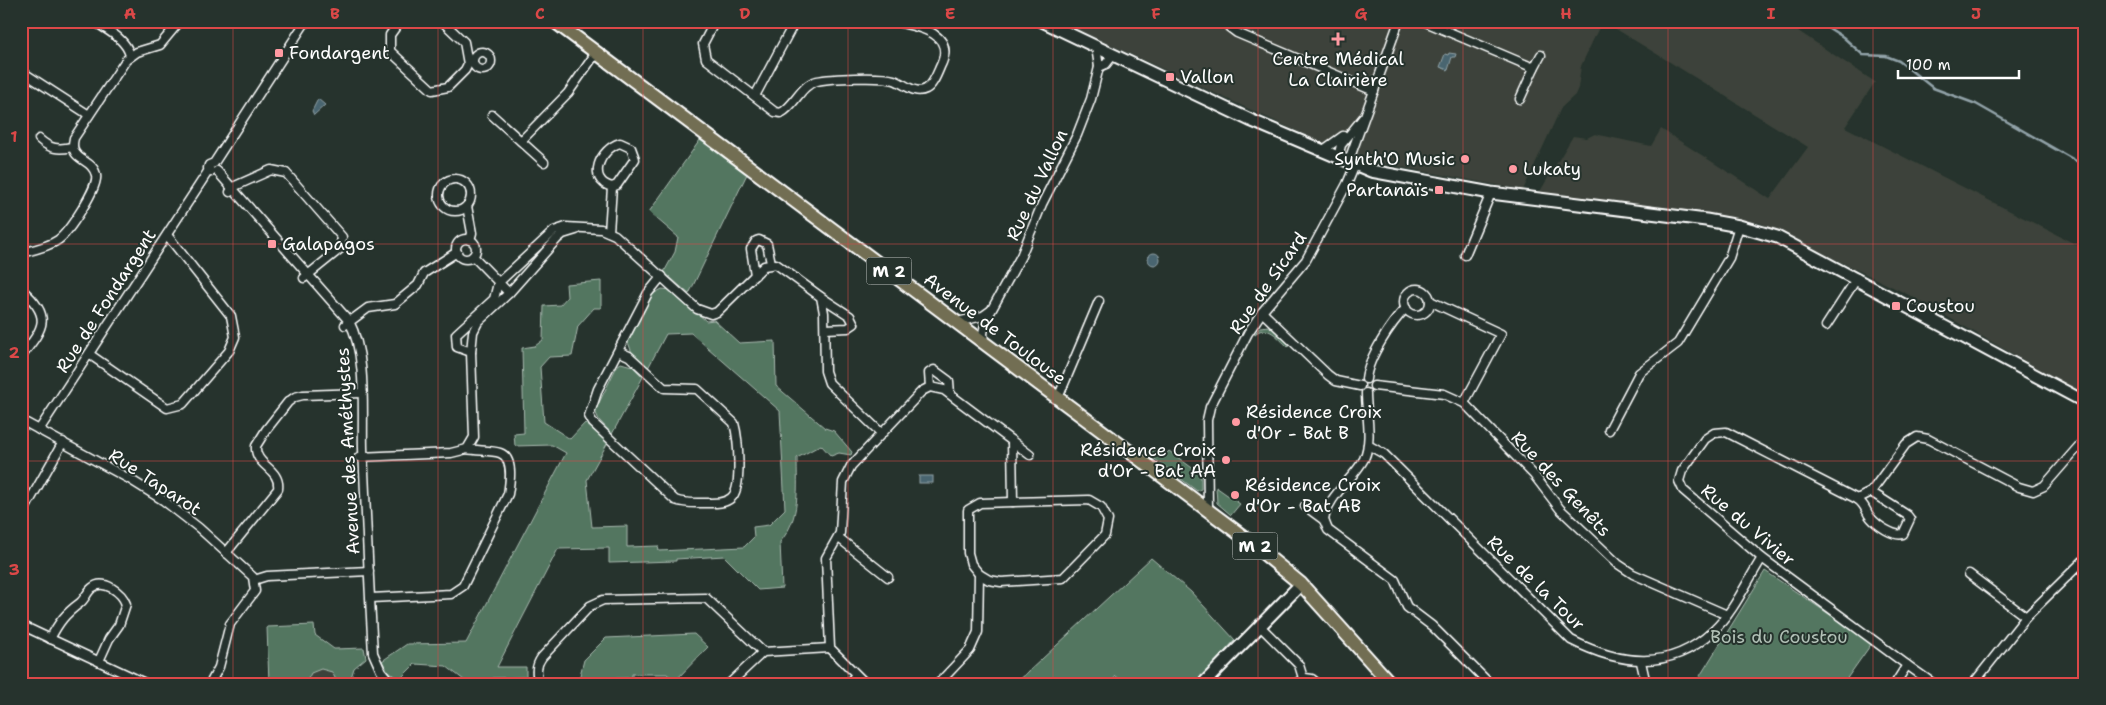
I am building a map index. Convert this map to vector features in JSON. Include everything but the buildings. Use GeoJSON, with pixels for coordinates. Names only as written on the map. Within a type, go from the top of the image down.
{"type":"FeatureCollection","features":[{"type":"Feature","properties":{"kind":"main road","name":"Avenue de Toulouse"},"geometry":{"type":"LineString","coordinates":[[542,21],[568,34],[596,53],[1208,510],[1301,584]]}},
{"type":"Feature","properties":{"kind":"main road","name":"Avenue de Toulouse"},"geometry":{"type":"LineString","coordinates":[[554,21],[568,34]]}},
{"type":"Feature","properties":{"kind":"main road","name":"M 2"},"geometry":{"type":"LineString","coordinates":[[1301,584],[1391,684]]}},
{"type":"Feature","properties":{"kind":"street"},"geometry":{"type":"LineString","coordinates":[[94,21],[122,40],[127,46],[130,55]]}},
{"type":"Feature","properties":{"kind":"street"},"geometry":{"type":"LineString","coordinates":[[21,254],[60,239],[94,190],[96,179],[94,169],[78,157],[72,147],[74,138],[130,55],[160,45],[180,21]]}},
{"type":"Feature","properties":{"kind":"street","name":"Rue de Fondargent"},"geometry":{"type":"LineString","coordinates":[[39,430],[167,235],[214,168],[306,21]]}},
{"type":"Feature","properties":{"kind":"street"},"geometry":{"type":"LineString","coordinates":[[400,21],[390,34],[390,51],[432,90],[448,87],[465,70],[472,58],[464,42],[442,21]]}},
{"type":"Feature","properties":{"kind":"street"},"geometry":{"type":"LineString","coordinates":[[715,21],[704,44],[706,59],[775,112],[781,113],[795,102],[802,90],[816,81],[878,78],[894,80],[914,90],[927,89],[945,58],[945,44],[941,39],[925,30],[891,21]]}},
{"type":"Feature","properties":{"kind":"street"},"geometry":{"type":"LineString","coordinates":[[755,96],[795,21]]}},
{"type":"Feature","properties":{"kind":"street"},"geometry":{"type":"LineString","coordinates":[[1042,21],[1113,56],[1322,151],[1371,171],[1491,193],[1738,226],[1784,240],[2085,402]]}},
{"type":"Feature","properties":{"kind":"street"},"geometry":{"type":"LineString","coordinates":[[1227,21],[1229,27],[1237,33],[1374,91]]}},
{"type":"Feature","properties":{"kind":"street"},"geometry":{"type":"LineString","coordinates":[[1347,162],[1366,115],[1398,21]]}},
{"type":"Feature","properties":{"kind":"street"},"geometry":{"type":"LineString","coordinates":[[1423,21],[1534,68]]}},
{"type":"Feature","properties":{"kind":"street","name":"Rue du Vallon"},"geometry":{"type":"LineString","coordinates":[[984,343],[984,328],[990,312],[1023,251],[1042,204],[1078,135],[1099,67],[1096,47]]}},
{"type":"Feature","properties":{"kind":"street"},"geometry":{"type":"LineString","coordinates":[[521,141],[568,93],[596,53]]}},
{"type":"Feature","properties":{"kind":"street"},"geometry":{"type":"LineString","coordinates":[[1520,99],[1541,55]]}},
{"type":"Feature","properties":{"kind":"street"},"geometry":{"type":"LineString","coordinates":[[1099,67],[1106,64],[1113,56]]}},
{"type":"Feature","properties":{"kind":"street"},"geometry":{"type":"LineString","coordinates":[[21,72],[89,115]]}},
{"type":"Feature","properties":{"kind":"street"},"geometry":{"type":"LineString","coordinates":[[492,115],[544,162]]}},
{"type":"Feature","properties":{"kind":"street"},"geometry":{"type":"LineString","coordinates":[[1322,151],[1336,143],[1366,115]]}},
{"type":"Feature","properties":{"kind":"street"},"geometry":{"type":"LineString","coordinates":[[1347,162],[1341,145],[1358,123]]}},
{"type":"Feature","properties":{"kind":"street"},"geometry":{"type":"LineString","coordinates":[[39,139],[60,150],[72,147]]}},
{"type":"Feature","properties":{"kind":"street"},"geometry":{"type":"LineString","coordinates":[[616,144],[626,144],[634,152],[635,159],[617,185],[612,187],[601,181],[598,176],[598,165],[616,144]]}},
{"type":"Feature","properties":{"kind":"street","name":"Rue de Sicard"},"geometry":{"type":"LineString","coordinates":[[1208,510],[1207,420],[1220,387],[1248,333],[1262,312],[1306,260],[1348,182],[1347,162]]}},
{"type":"Feature","properties":{"kind":"street","name":"Avenue des Améthystes"},"geometry":{"type":"LineString","coordinates":[[214,168],[347,323],[358,345],[361,393],[361,457],[374,653],[381,672],[392,683]]}},
{"type":"Feature","properties":{"kind":"street"},"geometry":{"type":"LineString","coordinates":[[231,190],[271,170],[286,173],[336,230],[342,237],[340,249],[306,276]]}},
{"type":"Feature","properties":{"kind":"street"},"geometry":{"type":"LineString","coordinates":[[467,206],[453,211],[442,206],[438,194],[442,186],[446,182],[457,179],[467,184],[471,196],[467,206],[472,233],[470,240]]}},
{"type":"Feature","properties":{"kind":"street"},"geometry":{"type":"LineString","coordinates":[[609,232],[612,187]]}},
{"type":"Feature","properties":{"kind":"street"},"geometry":{"type":"LineString","coordinates":[[1465,255],[1491,193]]}},
{"type":"Feature","properties":{"kind":"street"},"geometry":{"type":"LineString","coordinates":[[471,352],[457,347],[456,334],[494,299],[498,283],[554,231],[566,226],[601,229],[609,232],[662,276],[697,309],[711,314],[724,307],[764,266],[771,263],[781,266],[820,297],[850,316],[854,324],[848,328],[825,329]]}},
{"type":"Feature","properties":{"kind":"street"},"geometry":{"type":"LineString","coordinates":[[1609,430],[1638,373],[1678,343],[1729,258],[1738,226]]}},
{"type":"Feature","properties":{"kind":"street"},"geometry":{"type":"LineString","coordinates":[[468,449],[474,437],[471,352],[473,332],[478,322],[563,234],[575,230],[601,229]]}},
{"type":"Feature","properties":{"kind":"street"},"geometry":{"type":"LineString","coordinates":[[89,354],[167,408],[183,404],[230,351],[235,337],[231,316],[167,235]]}},
{"type":"Feature","properties":{"kind":"street"},"geometry":{"type":"LineString","coordinates":[[457,252],[458,243],[470,240]]}},
{"type":"Feature","properties":{"kind":"street"},"geometry":{"type":"LineString","coordinates":[[470,240],[476,247],[473,256]]}},
{"type":"Feature","properties":{"kind":"street"},"geometry":{"type":"LineString","coordinates":[[755,275],[751,250],[756,241],[759,240],[768,244],[771,263]]}},
{"type":"Feature","properties":{"kind":"street"},"geometry":{"type":"LineString","coordinates":[[457,252],[464,259],[473,256]]}},
{"type":"Feature","properties":{"kind":"street"},"geometry":{"type":"LineString","coordinates":[[347,323],[368,308],[395,304],[418,285],[424,273],[457,252]]}},
{"type":"Feature","properties":{"kind":"street"},"geometry":{"type":"LineString","coordinates":[[473,256],[509,292]]}},
{"type":"Feature","properties":{"kind":"street"},"geometry":{"type":"LineString","coordinates":[[618,351],[629,356],[664,388],[691,388],[703,392],[734,423],[738,481],[736,494],[731,499],[723,502],[683,504],[675,500],[593,423],[589,416],[590,408],[618,351],[648,292],[662,276]]}},
{"type":"Feature","properties":{"kind":"street"},"geometry":{"type":"LineString","coordinates":[[1826,326],[1857,278]]}},
{"type":"Feature","properties":{"kind":"street"},"geometry":{"type":"LineString","coordinates":[[21,289],[35,302],[43,320],[39,330],[21,358]]}},
{"type":"Feature","properties":{"kind":"street"},"geometry":{"type":"LineString","coordinates":[[1360,386],[1362,381],[1366,379],[1372,360],[1394,320],[1406,308],[1406,296],[1413,290],[1423,290],[1430,301],[1501,334],[1464,403]]}},
{"type":"Feature","properties":{"kind":"street"},"geometry":{"type":"LineString","coordinates":[[820,297],[823,304],[825,371],[828,383],[881,433]]}},
{"type":"Feature","properties":{"kind":"street"},"geometry":{"type":"LineString","coordinates":[[1058,398],[1099,301]]}},
{"type":"Feature","properties":{"kind":"street"},"geometry":{"type":"LineString","coordinates":[[1406,308],[1412,314],[1420,315],[1427,311],[1430,301]]}},
{"type":"Feature","properties":{"kind":"street"},"geometry":{"type":"LineString","coordinates":[[956,322],[983,316],[990,312]]}},
{"type":"Feature","properties":{"kind":"street"},"geometry":{"type":"LineString","coordinates":[[1262,312],[1328,375],[1344,383],[1360,386]]}},
{"type":"Feature","properties":{"kind":"street"},"geometry":{"type":"LineString","coordinates":[[930,387],[929,373],[934,370],[949,381],[950,394]]}},
{"type":"Feature","properties":{"kind":"street"},"geometry":{"type":"LineString","coordinates":[[1366,379],[1372,382],[1374,386],[1372,391],[1366,393]]}},
{"type":"Feature","properties":{"kind":"street"},"geometry":{"type":"LineString","coordinates":[[1360,386],[1361,390],[1366,393]]}},
{"type":"Feature","properties":{"kind":"street","name":"Rue des Genêts"},"geometry":{"type":"LineString","coordinates":[[1374,386],[1444,394],[1464,403],[1534,475],[1560,509],[1618,564],[1633,574],[1727,615]]}},
{"type":"Feature","properties":{"kind":"street"},"geometry":{"type":"LineString","coordinates":[[866,684],[830,648],[826,558],[838,538],[841,527],[842,482],[851,466],[922,392],[930,387],[939,388],[950,394],[1030,454]]}},
{"type":"Feature","properties":{"kind":"street"},"geometry":{"type":"LineString","coordinates":[[226,553],[278,489],[277,476],[258,457],[256,446],[288,402],[304,395],[361,393]]}},
{"type":"Feature","properties":{"kind":"street"},"geometry":{"type":"LineString","coordinates":[[1324,520],[1328,507],[1364,459],[1368,445],[1366,393]]}},
{"type":"Feature","properties":{"kind":"street"},"geometry":{"type":"LineString","coordinates":[[21,420],[39,430]]}},
{"type":"Feature","properties":{"kind":"street","name":"Rue Taparot"},"geometry":{"type":"LineString","coordinates":[[39,430],[132,480],[163,500],[226,553],[254,580]]}},
{"type":"Feature","properties":{"kind":"street","name":"Rue du Vivier"},"geometry":{"type":"LineString","coordinates":[[1871,492],[1907,515],[1910,519],[1909,524],[1903,534],[1894,534],[1874,520],[1869,516],[1866,505],[1857,499],[1726,432],[1714,432],[1705,439],[1682,471],[1679,481],[1683,490],[1762,558],[1934,684]]}},
{"type":"Feature","properties":{"kind":"street"},"geometry":{"type":"LineString","coordinates":[[1857,499],[1871,492],[1906,444],[1917,437],[1928,439],[2019,487],[2033,491],[2044,486],[2085,439]]}},
{"type":"Feature","properties":{"kind":"street"},"geometry":{"type":"LineString","coordinates":[[1012,441],[1013,502]]}},
{"type":"Feature","properties":{"kind":"street"},"geometry":{"type":"LineString","coordinates":[[21,516],[63,442]]}},
{"type":"Feature","properties":{"kind":"street","name":"Rue de la Tour"},"geometry":{"type":"LineString","coordinates":[[1368,445],[1384,454],[1571,640],[1611,658],[1641,662],[1669,656],[1694,645],[1714,631],[1727,615],[1762,558]]}},
{"type":"Feature","properties":{"kind":"street"},"geometry":{"type":"LineString","coordinates":[[361,457],[456,452],[468,449],[501,453],[509,463],[510,484],[508,494],[463,586],[451,594],[371,598]]}},
{"type":"Feature","properties":{"kind":"street"},"geometry":{"type":"LineString","coordinates":[[1089,500],[1106,513],[1108,528],[1105,535],[1063,578],[1000,582],[989,580],[979,574],[971,564],[968,553],[968,510],[980,503],[1089,500]]}},
{"type":"Feature","properties":{"kind":"street"},"geometry":{"type":"LineString","coordinates":[[1304,506],[1324,520],[1328,530],[1395,580],[1407,607],[1432,626],[1490,684]]}},
{"type":"Feature","properties":{"kind":"street"},"geometry":{"type":"LineString","coordinates":[[838,538],[888,577]]}},
{"type":"Feature","properties":{"kind":"street"},"geometry":{"type":"LineString","coordinates":[[1973,684],[2026,617],[2085,559]]}},
{"type":"Feature","properties":{"kind":"street"},"geometry":{"type":"LineString","coordinates":[[210,684],[219,667],[230,624],[253,594],[254,580],[267,576],[369,572]]}},
{"type":"Feature","properties":{"kind":"street"},"geometry":{"type":"LineString","coordinates":[[938,684],[970,650],[977,638],[979,574]]}},
{"type":"Feature","properties":{"kind":"street"},"geometry":{"type":"LineString","coordinates":[[1969,574],[2026,617]]}},
{"type":"Feature","properties":{"kind":"street"},"geometry":{"type":"LineString","coordinates":[[1203,684],[1301,584]]}},
{"type":"Feature","properties":{"kind":"street"},"geometry":{"type":"LineString","coordinates":[[50,639],[69,610],[79,604],[91,588],[97,585],[109,586],[124,598],[126,610],[99,661]]}},
{"type":"Feature","properties":{"kind":"street"},"geometry":{"type":"LineString","coordinates":[[540,684],[536,671],[538,662],[590,606],[603,600],[706,598],[763,652]]}},
{"type":"Feature","properties":{"kind":"street"},"geometry":{"type":"LineString","coordinates":[[21,625],[147,684]]}},
{"type":"Feature","properties":{"kind":"street"},"geometry":{"type":"LineString","coordinates":[[1260,625],[1299,665],[1303,678]]}},
{"type":"Feature","properties":{"kind":"street"},"geometry":{"type":"LineString","coordinates":[[730,684],[763,652],[830,648]]}},
{"type":"Feature","properties":{"kind":"street"},"geometry":{"type":"LineString","coordinates":[[1641,662],[1646,684]]}},
{"type":"Feature","properties":{"kind":"street"},"geometry":{"type":"LineString","coordinates":[[1894,684],[1908,665]]}},
{"type":"Feature","properties":{"kind":"street"},"geometry":{"type":"LineString","coordinates":[[848,684],[856,675]]}},
{"type":"Feature","properties":{"kind":"street"},"geometry":{"type":"LineString","coordinates":[[1295,684],[1303,678],[1312,679],[1318,684]]}},
{"type":"Feature","properties":{"kind":"shaded area"},"geometry":{"type":"Polygon","coordinates":[[[1059,21],[1602,21],[1581,66],[1578,88],[1575,95],[1561,108],[1523,190],[1357,159],[1059,21]]]}},
{"type":"Feature","properties":{"kind":"shaded area"},"geometry":{"type":"Polygon","coordinates":[[[1603,21],[1783,21],[1875,82],[1845,127],[2081,247],[2085,243],[2085,395],[1909,295],[1760,223],[1539,193],[1573,136],[1587,138],[1595,134],[1651,146],[1661,129],[1770,199],[1808,147],[1603,21]]]}},
{"type":"Feature","properties":{"kind":"shaded area"},"geometry":{"type":"Polygon","coordinates":[[[321,669],[332,672],[338,684],[292,684],[307,681],[311,673],[321,669]]]}},
{"type":"Feature","properties":{"kind":"green space"},"geometry":{"type":"Polygon","coordinates":[[[700,140],[747,174],[689,294],[664,272],[675,252],[678,237],[649,212],[700,140]]]}},
{"type":"Feature","properties":{"kind":"green space"},"geometry":{"type":"Polygon","coordinates":[[[601,281],[601,308],[594,308],[578,326],[572,356],[549,357],[540,367],[544,422],[570,439],[585,423],[608,442],[587,480],[592,527],[627,526],[627,547],[658,546],[659,551],[744,547],[754,537],[753,527],[769,525],[785,509],[780,411],[691,333],[666,334],[648,368],[632,353],[628,342],[651,295],[662,289],[672,290],[706,321],[714,320],[739,343],[775,341],[776,386],[825,428],[834,431],[852,452],[851,455],[839,453],[831,456],[821,445],[797,458],[795,513],[787,533],[780,542],[782,588],[758,590],[724,556],[676,559],[676,561],[609,563],[609,548],[558,549],[497,667],[526,667],[526,677],[493,678],[490,684],[469,684],[446,666],[415,664],[399,680],[388,671],[382,661],[407,644],[466,643],[566,453],[552,445],[515,446],[514,434],[524,433],[522,348],[535,346],[543,340],[544,306],[560,305],[567,297],[566,284],[601,281]]]}},
{"type":"Feature","properties":{"kind":"green space"},"geometry":{"type":"Polygon","coordinates":[[[1269,326],[1289,343],[1288,347],[1268,331],[1259,331],[1254,335],[1260,327],[1269,326]]]}},
{"type":"Feature","properties":{"kind":"green space"},"geometry":{"type":"Polygon","coordinates":[[[621,363],[632,366],[643,377],[612,434],[599,420],[595,411],[617,366],[621,363]]]}},
{"type":"Feature","properties":{"kind":"green space"},"geometry":{"type":"Polygon","coordinates":[[[1153,449],[1164,456],[1169,451],[1195,470],[1201,469],[1201,489],[1197,491],[1151,456],[1153,449]]]}},
{"type":"Feature","properties":{"kind":"green space"},"geometry":{"type":"Polygon","coordinates":[[[1216,487],[1240,504],[1231,515],[1217,503],[1216,487]]]}},
{"type":"Feature","properties":{"kind":"green space"},"geometry":{"type":"Polygon","coordinates":[[[1151,558],[1191,592],[1235,640],[1195,684],[1125,684],[1116,676],[1110,684],[1015,684],[1151,558]]]}},
{"type":"Feature","properties":{"kind":"green space","name":"Bois du Coustou"},"geometry":{"type":"Polygon","coordinates":[[[1765,571],[1872,643],[1843,684],[1695,684],[1765,571]]]}},
{"type":"Feature","properties":{"kind":"green space"},"geometry":{"type":"Polygon","coordinates":[[[314,625],[315,635],[334,649],[364,648],[366,658],[354,668],[349,684],[338,684],[332,672],[321,669],[311,673],[307,681],[269,684],[267,627],[314,625]]]}},
{"type":"Feature","properties":{"kind":"green space"},"geometry":{"type":"Polygon","coordinates":[[[694,634],[708,647],[675,681],[667,674],[632,674],[632,678],[579,679],[584,660],[606,638],[694,634]]]}},
{"type":"Feature","properties":{"kind":"water"},"geometry":{"type":"Polygon","coordinates":[[[1449,53],[1456,54],[1455,57],[1452,57],[1448,70],[1440,67],[1445,54],[1448,55],[1449,53]]]}},
{"type":"Feature","properties":{"kind":"water"},"geometry":{"type":"Polygon","coordinates":[[[318,99],[325,105],[314,115],[312,111],[318,99]]]}},
{"type":"Feature","properties":{"kind":"water"},"geometry":{"type":"Polygon","coordinates":[[[1156,253],[1159,254],[1159,264],[1152,265],[1149,264],[1148,257],[1149,254],[1156,253]]]}},
{"type":"Feature","properties":{"kind":"water"},"geometry":{"type":"Polygon","coordinates":[[[919,476],[933,476],[933,483],[919,483],[919,476]]]}},
{"type":"Feature","properties":{"kind":"waterway"},"geometry":{"type":"LineString","coordinates":[[1818,21],[1843,37],[1863,55],[1886,56],[1899,61],[1933,88],[1976,104],[2085,166]]}},
{"type":"Feature","properties":{"kind":"place","name":"Centre Médical La Clairière"},"geometry":{"type":"Point","coordinates":[1338,39]}},
{"type":"Feature","properties":{"kind":"place","name":"Fondargent"},"geometry":{"type":"Point","coordinates":[279,53]}},
{"type":"Feature","properties":{"kind":"place","name":"Vallon"},"geometry":{"type":"Point","coordinates":[1170,77]}},
{"type":"Feature","properties":{"kind":"place","name":"Synth'O Music"},"geometry":{"type":"Point","coordinates":[1465,159]}},
{"type":"Feature","properties":{"kind":"place","name":"Lukaty"},"geometry":{"type":"Point","coordinates":[1513,169]}},
{"type":"Feature","properties":{"kind":"place","name":"Partanaïs"},"geometry":{"type":"Point","coordinates":[1439,190]}},
{"type":"Feature","properties":{"kind":"place","name":"Galapagos"},"geometry":{"type":"Point","coordinates":[272,244]}},
{"type":"Feature","properties":{"kind":"place","name":"Coustou"},"geometry":{"type":"Point","coordinates":[1896,306]}},
{"type":"Feature","properties":{"kind":"place","name":"Résidence Croix d'Or - Bat B"},"geometry":{"type":"Point","coordinates":[1236,422]}},
{"type":"Feature","properties":{"kind":"place","name":"Résidence Croix d'Or - Bat AA"},"geometry":{"type":"Point","coordinates":[1226,460]}},
{"type":"Feature","properties":{"kind":"place","name":"Résidence Croix d'Or - Bat AB"},"geometry":{"type":"Point","coordinates":[1235,495]}}]}
